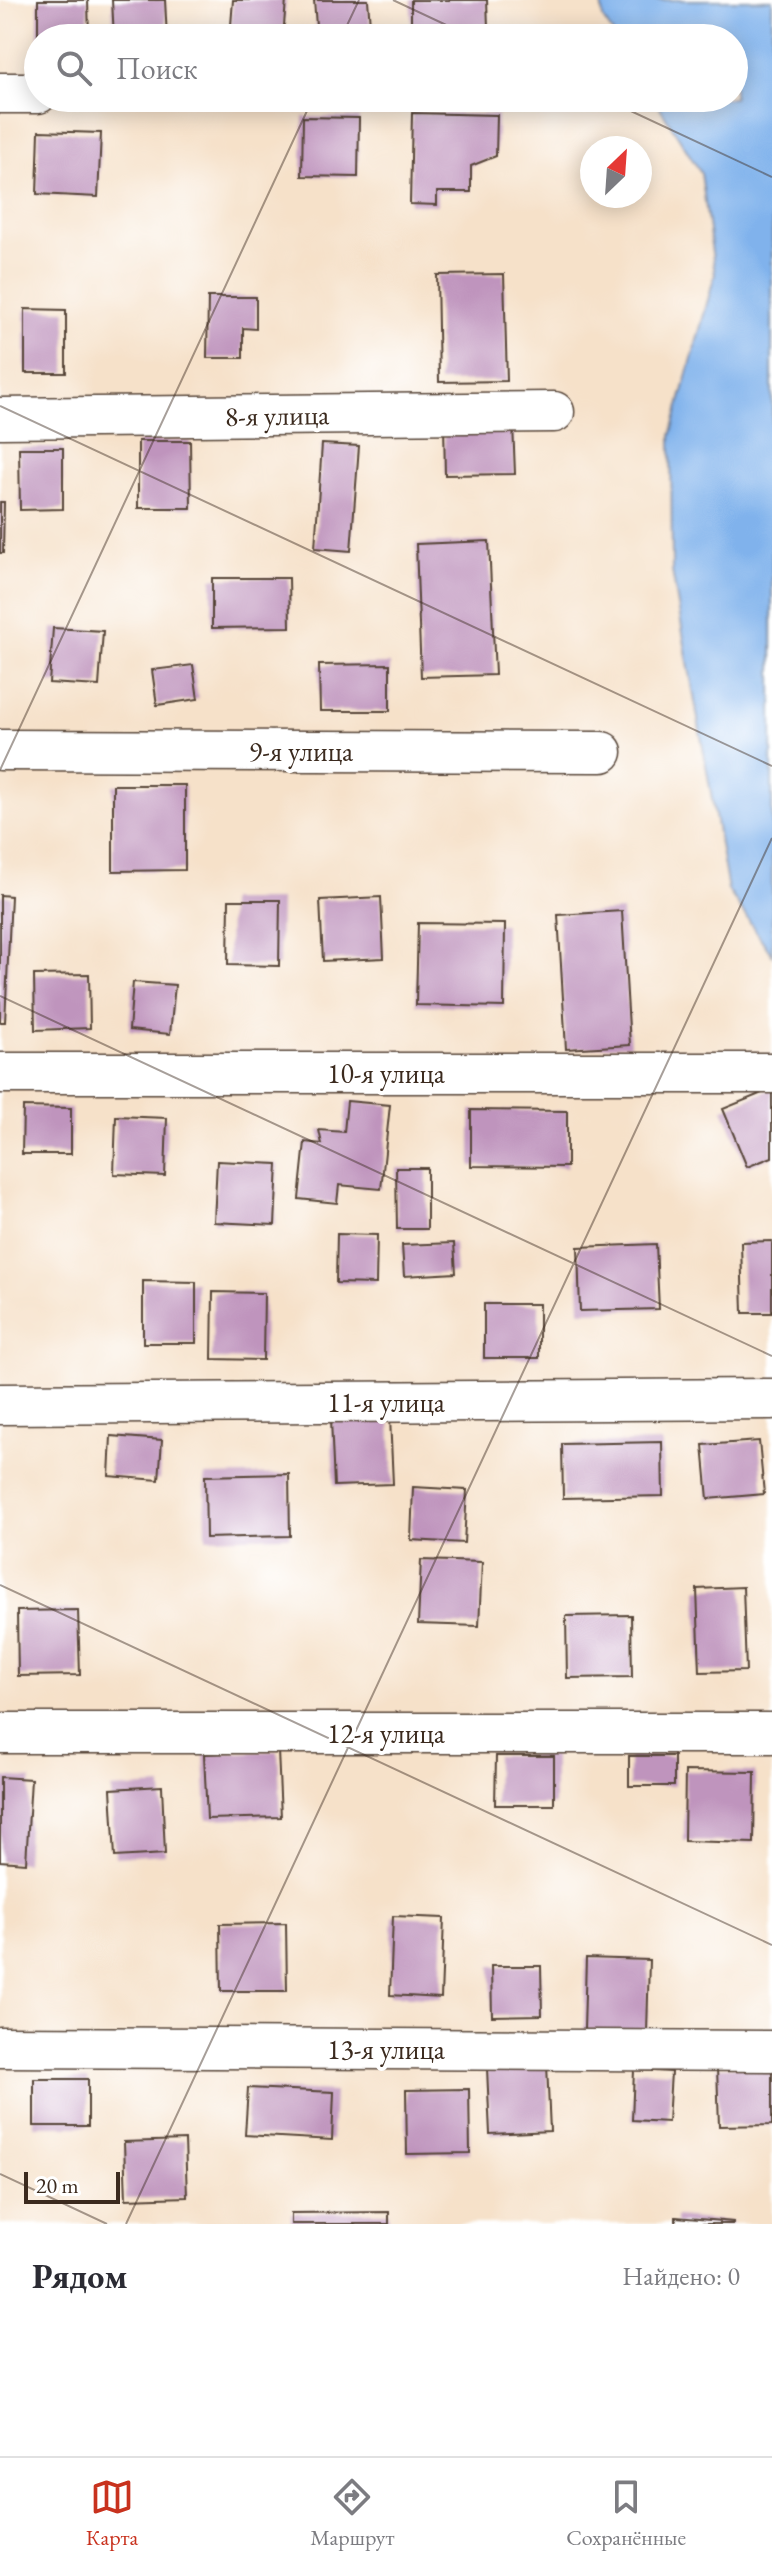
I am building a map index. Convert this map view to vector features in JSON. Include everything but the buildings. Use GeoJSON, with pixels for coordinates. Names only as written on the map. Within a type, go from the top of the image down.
{"type":"FeatureCollection","features":[{"type":"Feature","properties":{"kind":"street"},"geometry":{"type":"LineString","coordinates":[[0,93],[24,93]]}},
{"type":"Feature","properties":{"kind":"street","name":"8-я улица"},"geometry":{"type":"LineString","coordinates":[[0,418],[554,412]]}},
{"type":"Feature","properties":{"kind":"street","name":"9-я улица"},"geometry":{"type":"LineString","coordinates":[[0,750],[602,752]]}},
{"type":"Feature","properties":{"kind":"street","name":"10-я улица"},"geometry":{"type":"LineString","coordinates":[[0,1073],[772,1073]]}},
{"type":"Feature","properties":{"kind":"street","name":"11-я улица"},"geometry":{"type":"LineString","coordinates":[[0,1404],[772,1399]]}},
{"type":"Feature","properties":{"kind":"street","name":"12-я улица"},"geometry":{"type":"LineString","coordinates":[[0,1733],[772,1733]]}},
{"type":"Feature","properties":{"kind":"street","name":"13-я улица"},"geometry":{"type":"LineString","coordinates":[[0,2047],[772,2051]]}},
{"type":"Feature","properties":{"kind":"water"},"geometry":{"type":"Polygon","coordinates":[[[601,0],[772,0],[772,955],[728,890],[672,571],[671,436],[715,274],[701,173],[663,112],[748,112],[748,24],[606,24],[601,0]]]}}]}
